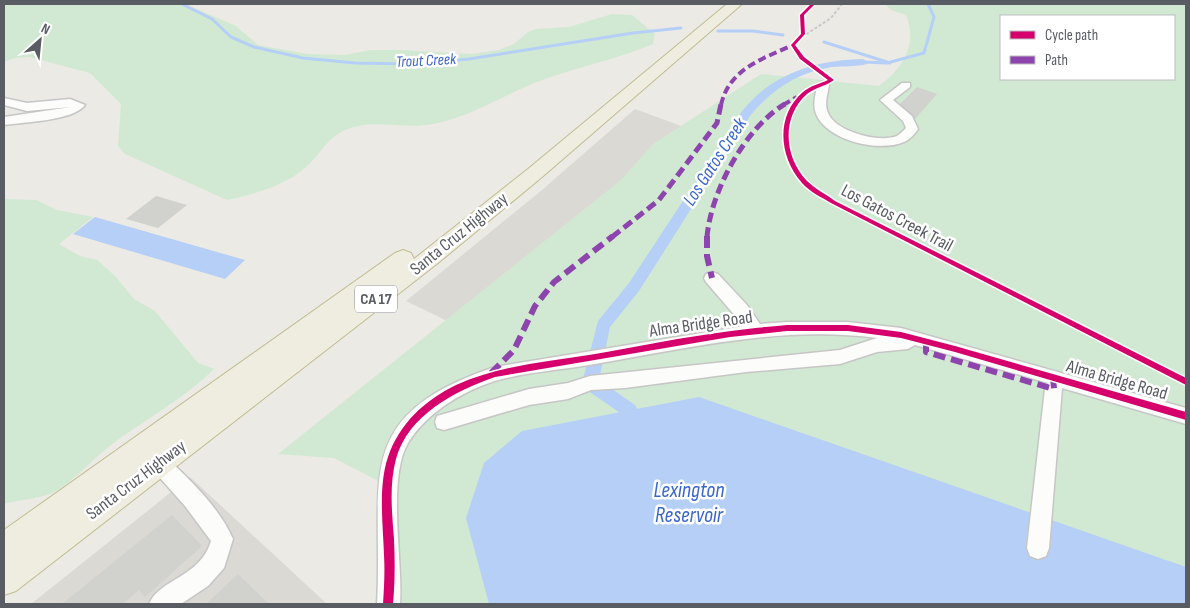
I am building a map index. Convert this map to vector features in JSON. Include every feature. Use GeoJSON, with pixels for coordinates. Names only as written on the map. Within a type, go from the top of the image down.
{"type":"FeatureCollection","features":[{"type":"Feature","properties":{"kind":"highway","name":"Santa Cruz Highway"},"geometry":{"type":"LineString","coordinates":[[4,549],[421,245],[522,167],[720,4]]}},
{"type":"Feature","properties":{"kind":"highway","name":"Santa Cruz Highway"},"geometry":{"type":"LineString","coordinates":[[4,579],[436,252],[535,173],[735,4]]}},
{"type":"Feature","properties":{"kind":"street"},"geometry":{"type":"LineString","coordinates":[[823,84],[820,108],[827,121],[836,130],[853,137],[885,140],[901,138],[912,129],[908,120],[886,100],[906,85]]}},
{"type":"Feature","properties":{"kind":"street"},"geometry":{"type":"LineString","coordinates":[[4,102],[27,107],[70,103],[78,105],[76,110],[68,112],[4,121]]}},
{"type":"Feature","properties":{"kind":"street"},"geometry":{"type":"LineString","coordinates":[[712,278],[721,292],[749,317],[755,331]]}},
{"type":"Feature","properties":{"kind":"street","name":"Alma Bridge Road"},"geometry":{"type":"LineString","coordinates":[[388,604],[391,564],[388,476],[400,440],[414,419],[434,402],[469,382],[508,371],[680,341],[755,331],[787,328],[848,328],[874,330],[921,341],[1186,416]]}},
{"type":"Feature","properties":{"kind":"street"},"geometry":{"type":"LineString","coordinates":[[444,422],[529,397],[568,391],[590,383],[625,381],[746,365],[840,357],[877,345],[921,341]]}},
{"type":"Feature","properties":{"kind":"street"},"geometry":{"type":"LineString","coordinates":[[1038,548],[1054,389]]}},
{"type":"Feature","properties":{"kind":"street"},"geometry":{"type":"LineString","coordinates":[[159,463],[203,510],[222,539],[216,560],[184,598],[161,604]]}},
{"type":"Feature","properties":{"kind":"path"},"geometry":{"type":"LineString","coordinates":[[799,40],[831,18],[842,4]]}},
{"type":"Feature","properties":{"kind":"path"},"geometry":{"type":"LineString","coordinates":[[799,40],[803,27]]}},
{"type":"Feature","properties":{"kind":"shaded area"},"geometry":{"type":"Polygon","coordinates":[[[635,109],[711,137],[517,355],[406,301],[542,190],[635,109]]]}},
{"type":"Feature","properties":{"kind":"shaded area"},"geometry":{"type":"Polygon","coordinates":[[[190,477],[327,604],[31,604],[190,477]]]}},
{"type":"Feature","properties":{"kind":"green space"},"geometry":{"type":"Polygon","coordinates":[[[4,4],[185,4],[236,26],[258,45],[307,54],[344,55],[371,50],[399,50],[472,54],[499,50],[514,44],[528,32],[536,29],[569,27],[612,14],[632,15],[655,34],[653,44],[545,79],[447,121],[415,126],[376,124],[348,129],[333,137],[298,174],[258,192],[227,200],[125,154],[118,146],[121,104],[90,73],[29,57],[15,58],[4,62],[4,4]]]}},
{"type":"Feature","properties":{"kind":"green space"},"geometry":{"type":"Polygon","coordinates":[[[885,4],[1186,4],[1186,604],[383,604],[388,578],[384,484],[334,458],[278,454],[621,180],[653,144],[761,74],[879,86],[895,72],[906,55],[910,36],[906,15],[891,10],[885,4]]]}},
{"type":"Feature","properties":{"kind":"green space"},"geometry":{"type":"Polygon","coordinates":[[[4,199],[36,200],[57,210],[93,217],[59,244],[80,256],[97,260],[115,276],[134,299],[155,311],[198,363],[214,369],[189,391],[106,449],[56,491],[4,504],[4,199]]]}},
{"type":"Feature","properties":{"kind":"water"},"geometry":{"type":"Polygon","coordinates":[[[95,217],[245,260],[225,279],[73,234],[95,217]]]}},
{"type":"Feature","properties":{"kind":"water","name":"Lexington Reservoir"},"geometry":{"type":"Polygon","coordinates":[[[699,397],[1186,567],[1186,604],[489,604],[466,518],[484,463],[522,431],[699,397]]]}},
{"type":"Feature","properties":{"kind":"building"},"geometry":{"type":"Polygon","coordinates":[[[917,87],[937,94],[915,119],[900,104],[917,87]]]}},
{"type":"Feature","properties":{"kind":"building"},"geometry":{"type":"Polygon","coordinates":[[[156,196],[187,205],[158,228],[126,219],[156,196]]]}},
{"type":"Feature","properties":{"kind":"building"},"geometry":{"type":"Polygon","coordinates":[[[172,515],[202,546],[145,597],[139,590],[122,604],[62,604],[172,515]]]}},
{"type":"Feature","properties":{"kind":"building"},"geometry":{"type":"Polygon","coordinates":[[[238,574],[269,604],[206,604],[238,574]]]}},
{"type":"Feature","properties":{"kind":"waterway","name":"Trout Creek"},"geometry":{"type":"LineString","coordinates":[[182,4],[212,19],[231,37],[254,47],[303,58],[355,63],[412,64],[469,59],[633,33],[681,28]]}},
{"type":"Feature","properties":{"kind":"waterway","name":"Los Gatos Creek"},"geometry":{"type":"LineString","coordinates":[[889,63],[924,53],[934,17],[928,4]]}},
{"type":"Feature","properties":{"kind":"waterway","name":"Trout Creek"},"geometry":{"type":"LineString","coordinates":[[718,31],[753,31],[783,35]]}},
{"type":"Feature","properties":{"kind":"waterway","name":"Trout Creek"},"geometry":{"type":"LineString","coordinates":[[824,42],[889,63]]}},
{"type":"Feature","properties":{"kind":"waterway","name":"Los Gatos Creek"},"geometry":{"type":"LineString","coordinates":[[863,62],[889,63]]}},
{"type":"Feature","properties":{"kind":"waterway","name":"Los Gatos Creek"},"geometry":{"type":"LineString","coordinates":[[629,410],[590,383],[603,325],[634,287],[746,114],[757,101],[769,90],[797,73],[829,64],[863,62]]}},
{"type":"Feature","properties":{"kind":"marked path"},"geometry":{"type":"LineString","coordinates":[[491,373],[514,350],[535,306],[554,282],[659,200],[717,123],[724,92],[736,75],[754,63],[793,45]]}},
{"type":"Feature","properties":{"kind":"marked path"},"geometry":{"type":"LineString","coordinates":[[712,278],[707,256],[707,233],[710,214],[726,175],[737,155],[765,120],[797,97]]}},
{"type":"Feature","properties":{"kind":"marked path"},"geometry":{"type":"LineString","coordinates":[[926,342],[926,352],[1054,389],[1053,377]]}},
{"type":"Feature","properties":{"kind":"cycle path","name":"Los Gatos Creek Trail"},"geometry":{"type":"LineString","coordinates":[[813,4],[802,15],[803,34],[793,45],[802,58],[831,80],[807,92],[795,103],[789,114],[785,135],[790,158],[805,183],[833,202],[1186,382]]}},
{"type":"Feature","properties":{"kind":"cycle path"},"geometry":{"type":"LineString","coordinates":[[388,604],[390,573],[387,510],[388,479],[392,458],[399,440],[410,424],[424,410],[458,389],[476,380],[495,374],[730,334],[787,328],[848,328],[901,335],[955,349],[1186,416]]}}]}
